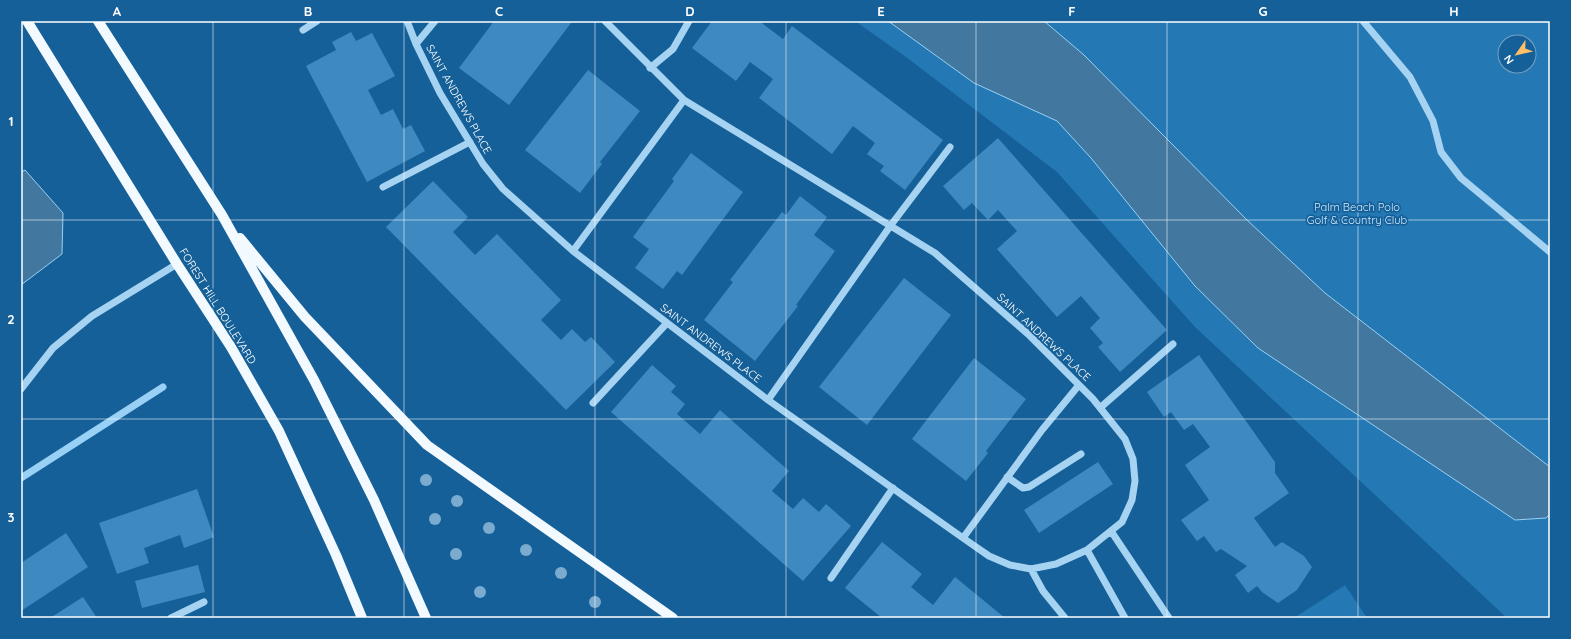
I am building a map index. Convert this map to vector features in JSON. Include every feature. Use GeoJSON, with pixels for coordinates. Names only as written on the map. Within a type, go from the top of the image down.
{"type":"FeatureCollection","features":[{"type":"Feature","properties":{"kind":"main road","name":"FOREST HILL BOULEVARD"},"geometry":{"type":"LineString","coordinates":[[27,21],[177,264],[231,347],[278,432],[336,555],[362,618]]}},
{"type":"Feature","properties":{"kind":"main road"},"geometry":{"type":"LineString","coordinates":[[98,21],[222,215],[314,380],[374,500],[426,618]]}},
{"type":"Feature","properties":{"kind":"main road"},"geometry":{"type":"LineString","coordinates":[[222,215],[305,317],[427,445],[673,618]]}},
{"type":"Feature","properties":{"kind":"street"},"geometry":{"type":"LineString","coordinates":[[303,30],[317,21]]}},
{"type":"Feature","properties":{"kind":"street","name":"SAINT ANDREWS PLACE"},"geometry":{"type":"LineString","coordinates":[[407,21],[416,44],[440,93],[483,164],[503,189],[573,251],[768,400],[963,538],[989,556],[1010,564],[1031,569],[1056,564],[1087,550],[1122,522],[1132,500],[1135,481],[1133,458],[1125,438],[1101,408],[1028,334],[935,253],[684,100],[650,68],[606,21]]}},
{"type":"Feature","properties":{"kind":"street"},"geometry":{"type":"LineString","coordinates":[[416,44],[435,21]]}},
{"type":"Feature","properties":{"kind":"street"},"geometry":{"type":"LineString","coordinates":[[650,68],[673,49],[689,21]]}},
{"type":"Feature","properties":{"kind":"street"},"geometry":{"type":"LineString","coordinates":[[1363,21],[1410,77],[1433,121],[1441,152],[1452,167],[1461,178],[1550,252]]}},
{"type":"Feature","properties":{"kind":"street"},"geometry":{"type":"LineString","coordinates":[[573,251],[684,100]]}},
{"type":"Feature","properties":{"kind":"street"},"geometry":{"type":"LineString","coordinates":[[383,187],[470,142]]}},
{"type":"Feature","properties":{"kind":"street"},"geometry":{"type":"LineString","coordinates":[[768,400],[891,225],[950,148]]}},
{"type":"Feature","properties":{"kind":"street"},"geometry":{"type":"LineString","coordinates":[[21,389],[53,348],[92,316],[177,264]]}},
{"type":"Feature","properties":{"kind":"street"},"geometry":{"type":"LineString","coordinates":[[593,403],[667,323]]}},
{"type":"Feature","properties":{"kind":"street"},"geometry":{"type":"LineString","coordinates":[[1101,408],[1173,344]]}},
{"type":"Feature","properties":{"kind":"street"},"geometry":{"type":"LineString","coordinates":[[963,538],[1042,430],[1079,385]]}},
{"type":"Feature","properties":{"kind":"street"},"geometry":{"type":"LineString","coordinates":[[1007,477],[1023,488],[1029,487],[1081,454]]}},
{"type":"Feature","properties":{"kind":"street"},"geometry":{"type":"LineString","coordinates":[[831,578],[893,488]]}},
{"type":"Feature","properties":{"kind":"street"},"geometry":{"type":"LineString","coordinates":[[1111,531],[1170,618]]}},
{"type":"Feature","properties":{"kind":"street"},"geometry":{"type":"LineString","coordinates":[[1087,550],[1126,618]]}},
{"type":"Feature","properties":{"kind":"street"},"geometry":{"type":"LineString","coordinates":[[1031,569],[1043,592],[1065,618]]}},
{"type":"Feature","properties":{"kind":"street"},"geometry":{"type":"LineString","coordinates":[[171,618],[204,602]]}},
{"type":"Feature","properties":{"kind":"green space","name":"Palm Beach Polo Golf & Country Club"},"geometry":{"type":"Polygon","coordinates":[[[855,21],[1550,21],[1550,618],[1507,618],[1195,327],[1057,172],[906,57],[855,21]]]}},
{"type":"Feature","properties":{"kind":"green space"},"geometry":{"type":"Polygon","coordinates":[[[1345,585],[1367,618],[1294,618],[1345,585]]]}},
{"type":"Feature","properties":{"kind":"shaded area"},"geometry":{"type":"Polygon","coordinates":[[[888,21],[1044,21],[1084,55],[1247,220],[1325,293],[1550,467],[1550,514],[1546,518],[1515,520],[1258,348],[1195,286],[1091,158],[1057,121],[974,83],[888,21]]]}},
{"type":"Feature","properties":{"kind":"shaded area"},"geometry":{"type":"Polygon","coordinates":[[[25,170],[63,213],[62,254],[21,285],[21,172],[25,170]]]}},
{"type":"Feature","properties":{"kind":"building"},"geometry":{"type":"Polygon","coordinates":[[[494,21],[568,21],[571,23],[509,105],[459,68],[494,21]]]}},
{"type":"Feature","properties":{"kind":"building"},"geometry":{"type":"Polygon","coordinates":[[[712,21],[759,21],[783,39],[792,26],[943,140],[905,190],[880,171],[884,166],[867,154],[875,143],[853,126],[832,154],[759,98],[773,79],[750,62],[736,81],[692,48],[712,21]]]}},
{"type":"Feature","properties":{"kind":"building"},"geometry":{"type":"Polygon","coordinates":[[[351,32],[356,41],[372,33],[395,76],[368,90],[381,115],[393,109],[403,129],[411,125],[425,151],[367,182],[306,66],[336,50],[332,42],[351,32]]]}},
{"type":"Feature","properties":{"kind":"building"},"geometry":{"type":"Polygon","coordinates":[[[588,70],[640,111],[600,162],[602,164],[580,193],[525,150],[588,70]]]}},
{"type":"Feature","properties":{"kind":"building"},"geometry":{"type":"Polygon","coordinates":[[[998,138],[1167,330],[1120,372],[1098,347],[1103,343],[1090,328],[1100,318],[1081,296],[1057,317],[997,249],[1017,231],[998,210],[988,220],[972,203],[964,210],[943,186],[998,138]]]}},
{"type":"Feature","properties":{"kind":"building"},"geometry":{"type":"Polygon","coordinates":[[[691,153],[743,192],[682,275],[677,271],[663,289],[635,268],[649,249],[633,237],[674,181],[672,179],[691,153]]]}},
{"type":"Feature","properties":{"kind":"building"},"geometry":{"type":"Polygon","coordinates":[[[433,181],[468,217],[453,232],[475,255],[497,234],[561,300],[541,320],[561,340],[572,329],[585,342],[591,337],[615,362],[566,410],[386,227],[433,181]]]}},
{"type":"Feature","properties":{"kind":"building"},"geometry":{"type":"Polygon","coordinates":[[[800,196],[827,217],[814,235],[835,251],[796,305],[798,306],[755,361],[704,320],[733,282],[730,280],[782,212],[786,215],[800,196]]]}},
{"type":"Feature","properties":{"kind":"building"},"geometry":{"type":"Polygon","coordinates":[[[904,278],[951,315],[867,425],[819,387],[904,278]]]}},
{"type":"Feature","properties":{"kind":"building"},"geometry":{"type":"Polygon","coordinates":[[[1199,355],[1275,462],[1275,473],[1289,493],[1254,518],[1275,547],[1282,542],[1304,556],[1312,567],[1297,590],[1278,603],[1262,592],[1257,586],[1248,593],[1235,575],[1247,566],[1221,549],[1216,552],[1204,536],[1197,541],[1181,520],[1209,500],[1185,465],[1210,447],[1193,424],[1184,430],[1171,412],[1164,417],[1147,392],[1199,355]]]}},
{"type":"Feature","properties":{"kind":"building"},"geometry":{"type":"Polygon","coordinates":[[[974,358],[1026,399],[986,451],[988,453],[966,481],[912,439],[974,358]]]}},
{"type":"Feature","properties":{"kind":"building"},"geometry":{"type":"Polygon","coordinates":[[[652,365],[676,386],[671,392],[685,404],[677,414],[700,434],[720,410],[789,471],[772,491],[793,509],[803,498],[819,512],[826,504],[851,526],[803,581],[611,412],[652,365]]]}},
{"type":"Feature","properties":{"kind":"building"},"geometry":{"type":"Polygon","coordinates":[[[1098,462],[1113,484],[1039,533],[1024,510],[1098,462]]]}},
{"type":"Feature","properties":{"kind":"building"},"geometry":{"type":"Polygon","coordinates":[[[197,489],[214,537],[184,548],[180,535],[144,548],[149,563],[117,574],[99,523],[197,489]]]}},
{"type":"Feature","properties":{"kind":"building"},"geometry":{"type":"Polygon","coordinates":[[[66,533],[88,567],[21,611],[21,563],[66,533]]]}},
{"type":"Feature","properties":{"kind":"building"},"geometry":{"type":"Polygon","coordinates":[[[882,542],[922,574],[911,587],[933,605],[955,577],[1005,618],[882,618],[845,588],[882,542]]]}},
{"type":"Feature","properties":{"kind":"building"},"geometry":{"type":"Polygon","coordinates":[[[198,565],[205,592],[142,608],[135,581],[198,565]]]}},
{"type":"Feature","properties":{"kind":"building"},"geometry":{"type":"Polygon","coordinates":[[[83,597],[97,618],[50,618],[83,597]]]}},
{"type":"Feature","properties":{"kind":"waterway"},"geometry":{"type":"LineString","coordinates":[[21,478],[163,387]]}}]}
